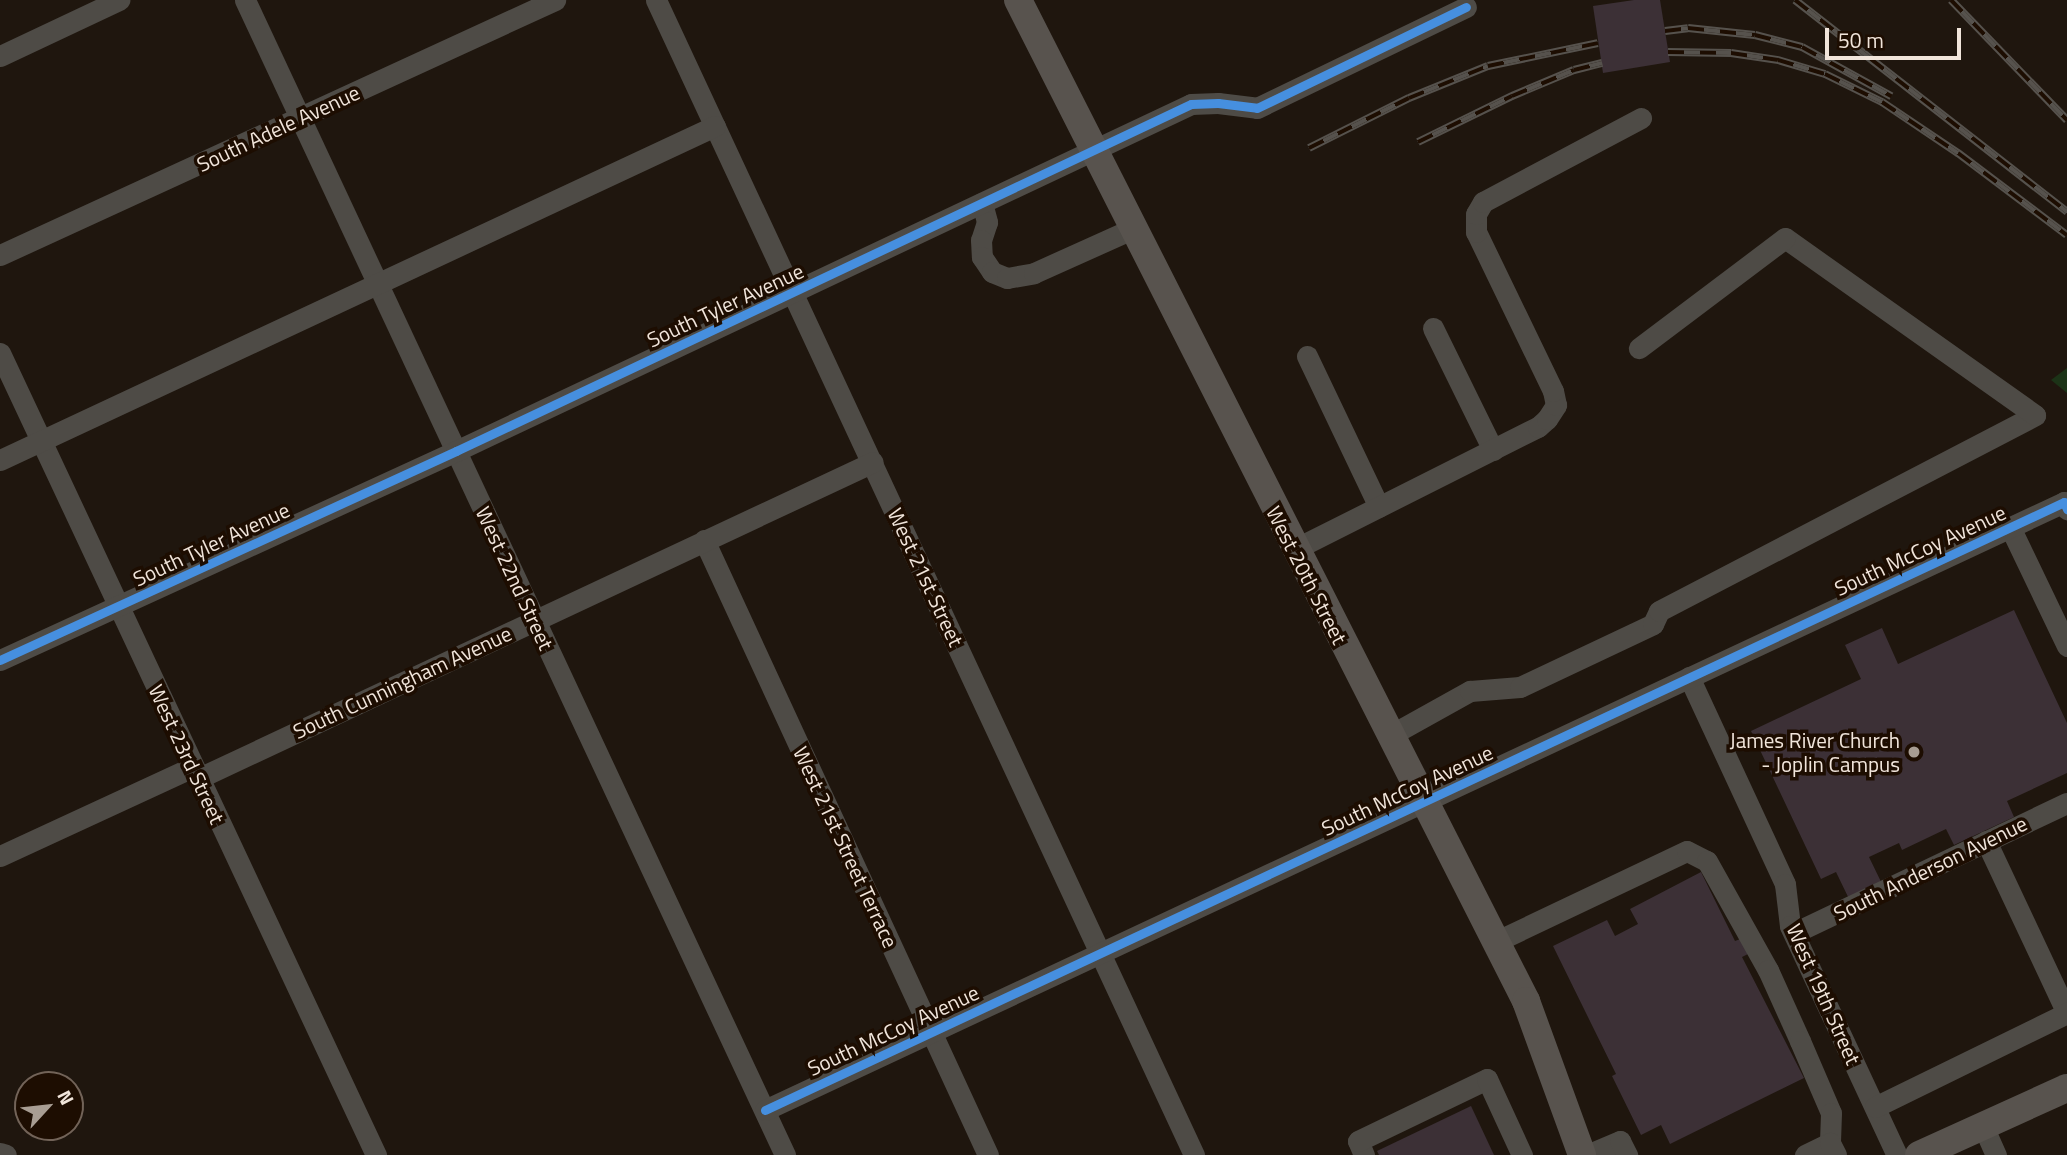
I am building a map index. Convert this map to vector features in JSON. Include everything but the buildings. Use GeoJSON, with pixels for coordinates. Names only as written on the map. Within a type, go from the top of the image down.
{"type":"FeatureCollection","features":[{"type":"Feature","properties":{"kind":"main road","name":"West 20th Street"},"geometry":{"type":"LineString","coordinates":[[1018,0],[1389,736],[1526,1001],[1584,1155]]}},
{"type":"Feature","properties":{"kind":"main road"},"geometry":{"type":"LineString","coordinates":[[1919,1155],[2067,1088]]}},
{"type":"Feature","properties":{"kind":"street"},"geometry":{"type":"LineString","coordinates":[[0,55],[119,0]]}},
{"type":"Feature","properties":{"kind":"street","name":"West 22nd Street"},"geometry":{"type":"LineString","coordinates":[[245,0],[785,1155]]}},
{"type":"Feature","properties":{"kind":"street","name":"South Adele Avenue"},"geometry":{"type":"LineString","coordinates":[[0,255],[555,0]]}},
{"type":"Feature","properties":{"kind":"street","name":"West 21st Street"},"geometry":{"type":"LineString","coordinates":[[656,0],[1194,1155]]}},
{"type":"Feature","properties":{"kind":"street","name":"South Tyler Avenue"},"geometry":{"type":"LineString","coordinates":[[0,660],[456,451],[1191,104],[1218,103],[1257,108],[1466,6]]}},
{"type":"Feature","properties":{"kind":"street"},"geometry":{"type":"LineString","coordinates":[[1295,549],[1538,427],[1556,405],[1553,391],[1476,232],[1478,208],[1483,202],[1641,118]]}},
{"type":"Feature","properties":{"kind":"street"},"geometry":{"type":"LineString","coordinates":[[0,460],[715,126]]}},
{"type":"Feature","properties":{"kind":"street"},"geometry":{"type":"LineString","coordinates":[[982,203],[987,222],[981,240],[982,257],[992,272],[1007,278],[1034,273],[1132,229]]}},
{"type":"Feature","properties":{"kind":"street"},"geometry":{"type":"LineString","coordinates":[[1389,736],[1470,691],[1520,687],[1653,624],[1659,611],[2035,415],[1786,238],[1639,348]]}},
{"type":"Feature","properties":{"kind":"street"},"geometry":{"type":"LineString","coordinates":[[1433,328],[1493,450]]}},
{"type":"Feature","properties":{"kind":"street","name":"West 23rd Street"},"geometry":{"type":"LineString","coordinates":[[0,353],[376,1155]]}},
{"type":"Feature","properties":{"kind":"street"},"geometry":{"type":"LineString","coordinates":[[1307,356],[1379,507]]}},
{"type":"Feature","properties":{"kind":"street","name":"South Cunningham Avenue"},"geometry":{"type":"LineString","coordinates":[[0,856],[196,773],[873,462]]}},
{"type":"Feature","properties":{"kind":"street","name":"South McCoy Avenue"},"geometry":{"type":"LineString","coordinates":[[765,1110],[2010,527],[2065,505]]}},
{"type":"Feature","properties":{"kind":"street"},"geometry":{"type":"LineString","coordinates":[[2010,527],[2067,646]]}},
{"type":"Feature","properties":{"kind":"street","name":"West 21st Street Terrace"},"geometry":{"type":"LineString","coordinates":[[704,540],[988,1155]]}},
{"type":"Feature","properties":{"kind":"street","name":"West 19th Street"},"geometry":{"type":"LineString","coordinates":[[1689,677],[1785,884],[1794,933],[1898,1155]]}},
{"type":"Feature","properties":{"kind":"street","name":"South Anderson Avenue"},"geometry":{"type":"LineString","coordinates":[[1794,933],[2067,803]]}},
{"type":"Feature","properties":{"kind":"street"},"geometry":{"type":"LineString","coordinates":[[1875,1107],[2067,1013],[1986,841]]}},
{"type":"Feature","properties":{"kind":"street"},"geometry":{"type":"LineString","coordinates":[[1495,942],[1687,851],[1707,861],[1768,970],[1831,1113],[1833,1149],[1805,1155]]}},
{"type":"Feature","properties":{"kind":"street"},"geometry":{"type":"LineString","coordinates":[[1364,1155],[1358,1141],[1487,1079],[1522,1155]]}},
{"type":"Feature","properties":{"kind":"street"},"geometry":{"type":"LineString","coordinates":[[1983,1126],[1996,1155]]}},
{"type":"Feature","properties":{"kind":"street"},"geometry":{"type":"LineString","coordinates":[[1584,1155],[1620,1141],[1627,1155]]}},
{"type":"Feature","properties":{"kind":"street"},"geometry":{"type":"LineString","coordinates":[[0,1153],[6,1155]]}},
{"type":"Feature","properties":{"kind":"green space"},"geometry":{"type":"Polygon","coordinates":[[[2067,368],[2067,393],[2051,380],[2067,368]]]}},
{"type":"Feature","properties":{"kind":"railway"},"geometry":{"type":"LineString","coordinates":[[1795,0],[2067,212]]}},
{"type":"Feature","properties":{"kind":"railway"},"geometry":{"type":"LineString","coordinates":[[1951,0],[2067,120]]}},
{"type":"Feature","properties":{"kind":"railway"},"geometry":{"type":"LineString","coordinates":[[1665,31],[1688,28],[1755,35],[1802,47],[1891,96]]}},
{"type":"Feature","properties":{"kind":"railway"},"geometry":{"type":"LineString","coordinates":[[1309,148],[1409,98],[1488,66],[1598,43]]}},
{"type":"Feature","properties":{"kind":"railway"},"geometry":{"type":"LineString","coordinates":[[1668,52],[1731,53],[1778,60],[1825,74],[1882,102],[1958,153],[2067,235]]}},
{"type":"Feature","properties":{"kind":"railway"},"geometry":{"type":"LineString","coordinates":[[1418,142],[1512,96],[1574,70],[1602,63]]}},
{"type":"Feature","properties":{"kind":"cycle path"},"geometry":{"type":"LineString","coordinates":[[0,660],[456,451],[1191,104],[1218,103],[1257,108],[1466,7]]}},
{"type":"Feature","properties":{"kind":"cycle path"},"geometry":{"type":"LineString","coordinates":[[765,1110],[2064,502],[2067,509]]}},
{"type":"Feature","properties":{"kind":"place","name":"James River Church - Joplin Campus"},"geometry":{"type":"Point","coordinates":[1914,752]}}]}
